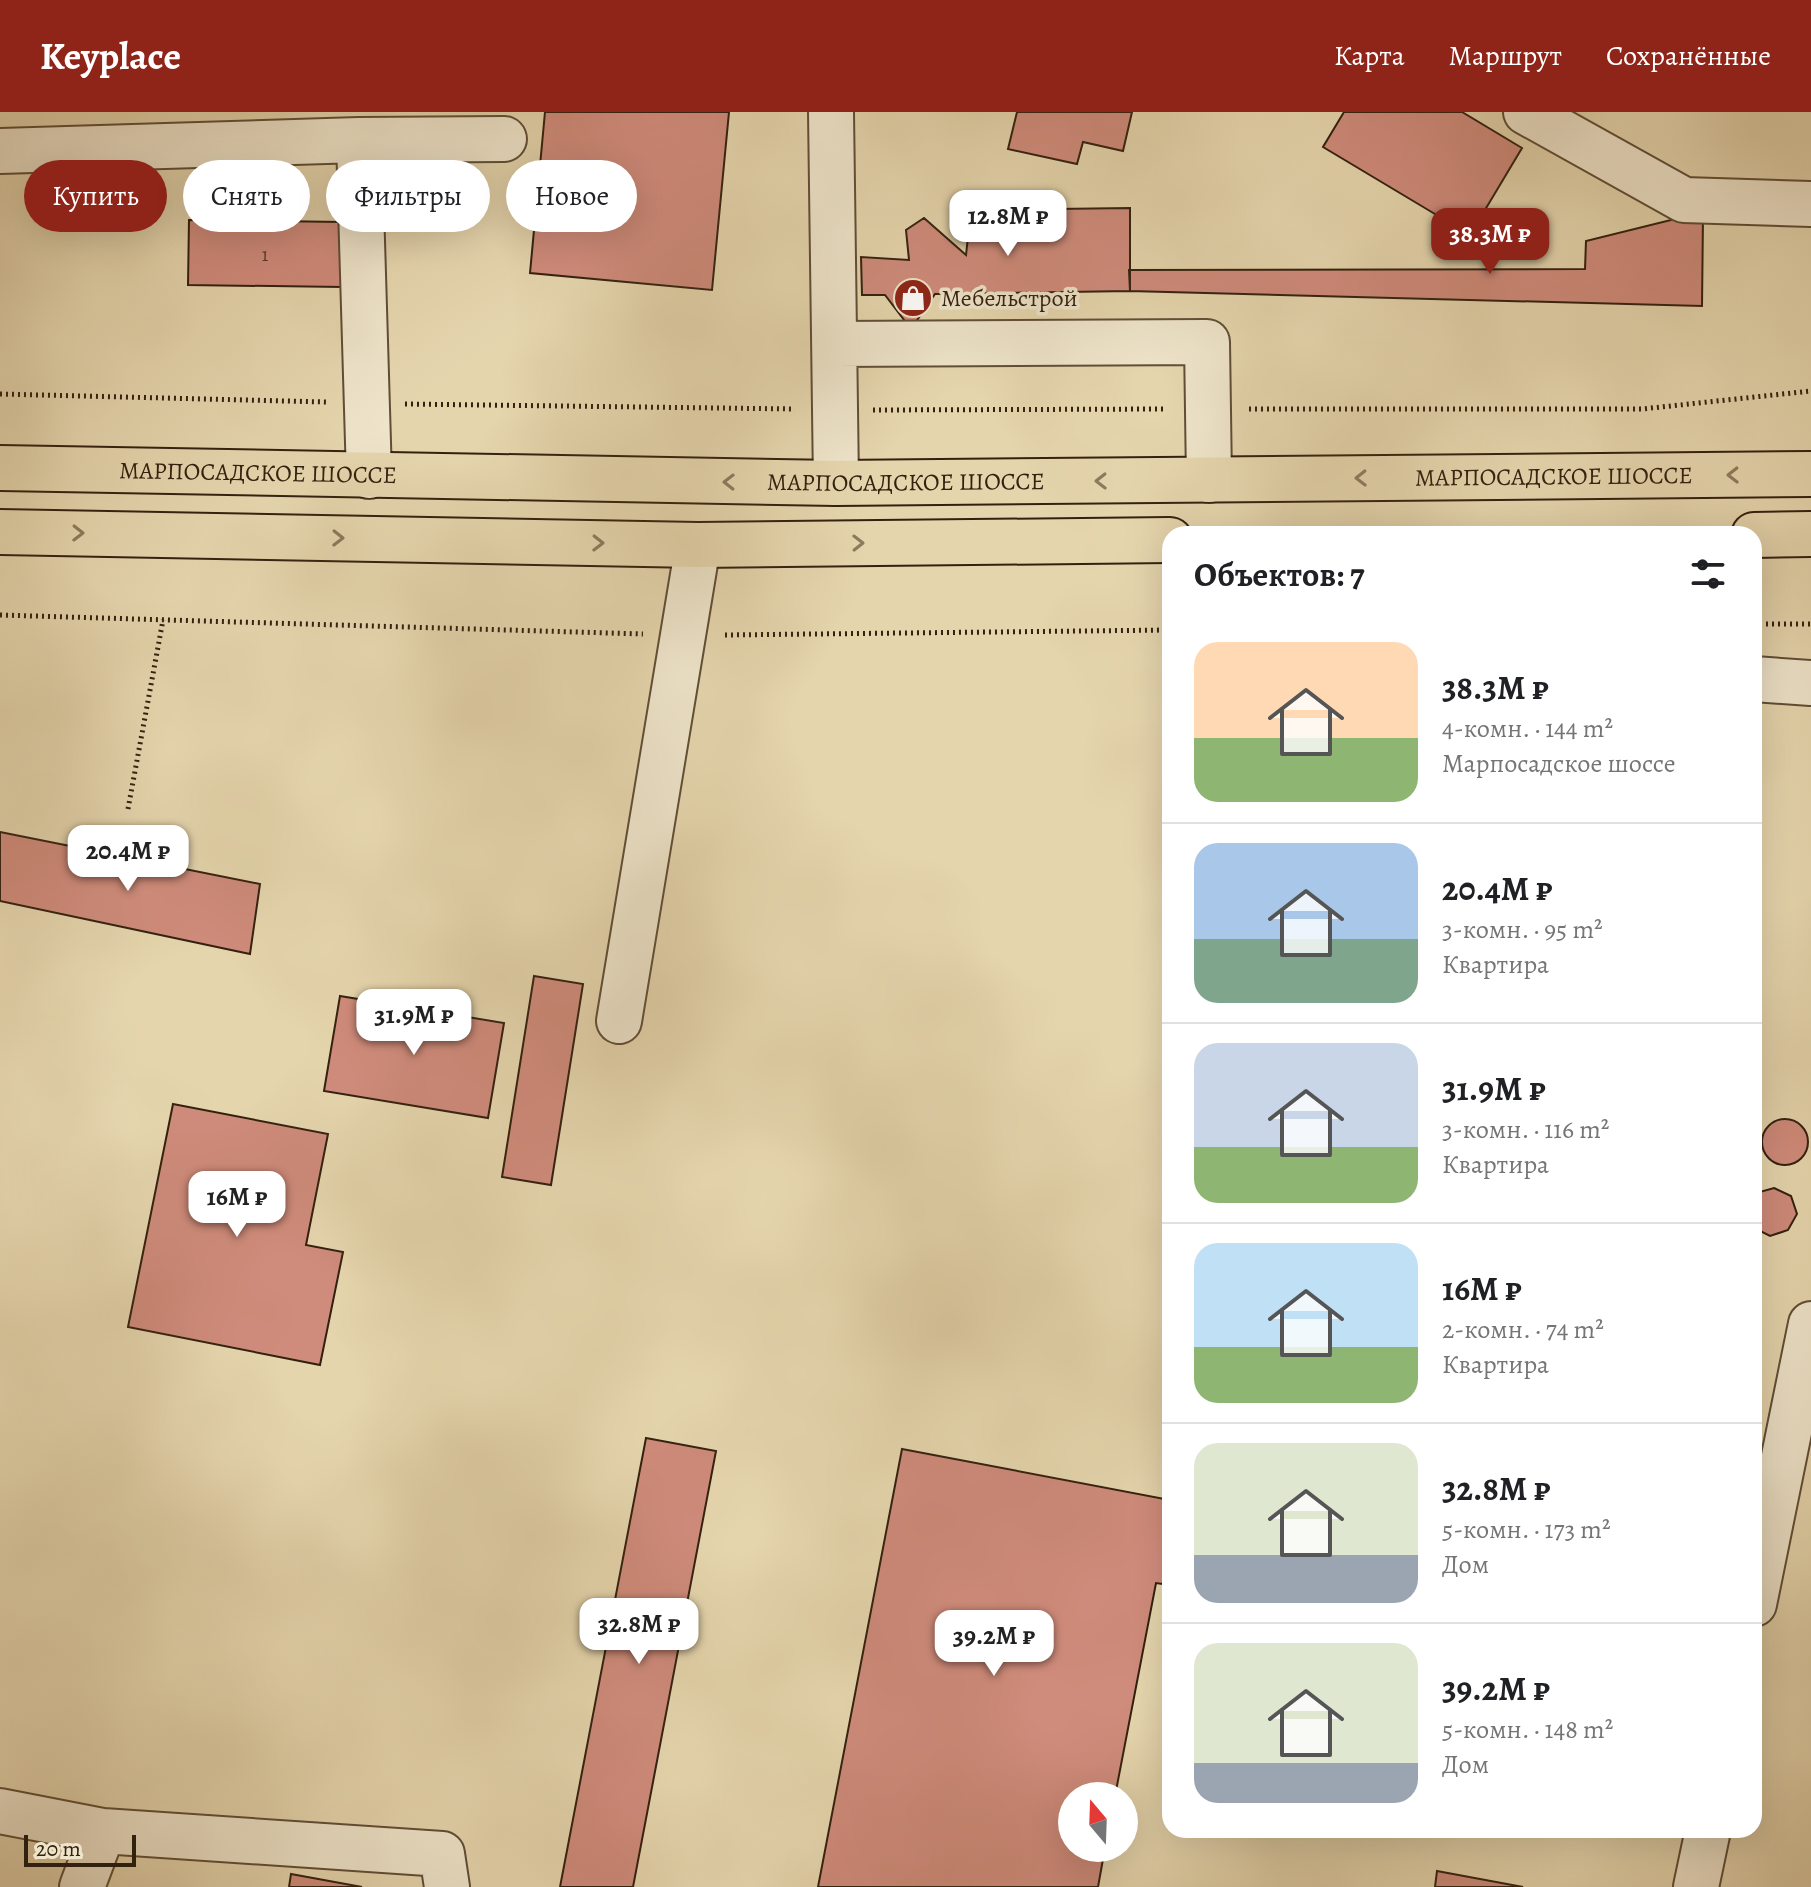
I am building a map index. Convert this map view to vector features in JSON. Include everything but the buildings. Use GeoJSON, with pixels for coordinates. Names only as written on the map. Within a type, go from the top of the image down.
{"type":"FeatureCollection","features":[{"type":"Feature","properties":{"kind":"main road","name":"МАРПОСАДСКОЕ ШОССЕ"},"geometry":{"type":"LineString","coordinates":[[0,468],[836,483],[1811,474]]}},
{"type":"Feature","properties":{"kind":"main road"},"geometry":{"type":"LineString","coordinates":[[0,532],[698,545],[1162,540]]}},
{"type":"Feature","properties":{"kind":"main road"},"geometry":{"type":"LineString","coordinates":[[1762,535],[1811,534]]}},
{"type":"Feature","properties":{"kind":"lane"},"geometry":{"type":"LineString","coordinates":[[831,112],[836,483]]}},
{"type":"Feature","properties":{"kind":"lane"},"geometry":{"type":"LineString","coordinates":[[1526,112],[1684,200],[1811,204]]}},
{"type":"Feature","properties":{"kind":"lane"},"geometry":{"type":"LineString","coordinates":[[0,151],[359,140],[504,139]]}},
{"type":"Feature","properties":{"kind":"lane"},"geometry":{"type":"LineString","coordinates":[[359,140],[369,476]]}},
{"type":"Feature","properties":{"kind":"lane"},"geometry":{"type":"LineString","coordinates":[[835,344],[1207,342],[1209,480]]}},
{"type":"Feature","properties":{"kind":"lane"},"geometry":{"type":"LineString","coordinates":[[619,1021],[698,545]]}},
{"type":"Feature","properties":{"kind":"lane"},"geometry":{"type":"LineString","coordinates":[[1762,680],[1811,683]]}},
{"type":"Feature","properties":{"kind":"lane"},"geometry":{"type":"LineString","coordinates":[[1762,1554],[1811,1324]]}},
{"type":"Feature","properties":{"kind":"lane"},"geometry":{"type":"LineString","coordinates":[[0,1811],[103,1831],[442,1854],[447,1887]]}},
{"type":"Feature","properties":{"kind":"lane"},"geometry":{"type":"LineString","coordinates":[[82,1887],[103,1831]]}},
{"type":"Feature","properties":{"kind":"lane"},"geometry":{"type":"LineString","coordinates":[[1696,1887],[1706,1838]]}},
{"type":"Feature","properties":{"kind":"path"},"geometry":{"type":"LineString","coordinates":[[1235,409],[1642,409],[1811,391]]}},
{"type":"Feature","properties":{"kind":"path"},"geometry":{"type":"LineString","coordinates":[[0,394],[335,402]]}},
{"type":"Feature","properties":{"kind":"path"},"geometry":{"type":"LineString","coordinates":[[389,403],[805,409]]}},
{"type":"Feature","properties":{"kind":"path"},"geometry":{"type":"LineString","coordinates":[[897,410],[1180,409]]}},
{"type":"Feature","properties":{"kind":"path"},"geometry":{"type":"LineString","coordinates":[[0,615],[652,634]]}},
{"type":"Feature","properties":{"kind":"path"},"geometry":{"type":"LineString","coordinates":[[128,809],[163,620]]}},
{"type":"Feature","properties":{"kind":"path"},"geometry":{"type":"LineString","coordinates":[[1762,624],[1811,624]]}},
{"type":"Feature","properties":{"kind":"path"},"geometry":{"type":"LineString","coordinates":[[718,635],[1162,630]]}},
{"type":"Feature","properties":{"kind":"place","name":"Мебельстрой"},"geometry":{"type":"Point","coordinates":[913,298]}}]}
